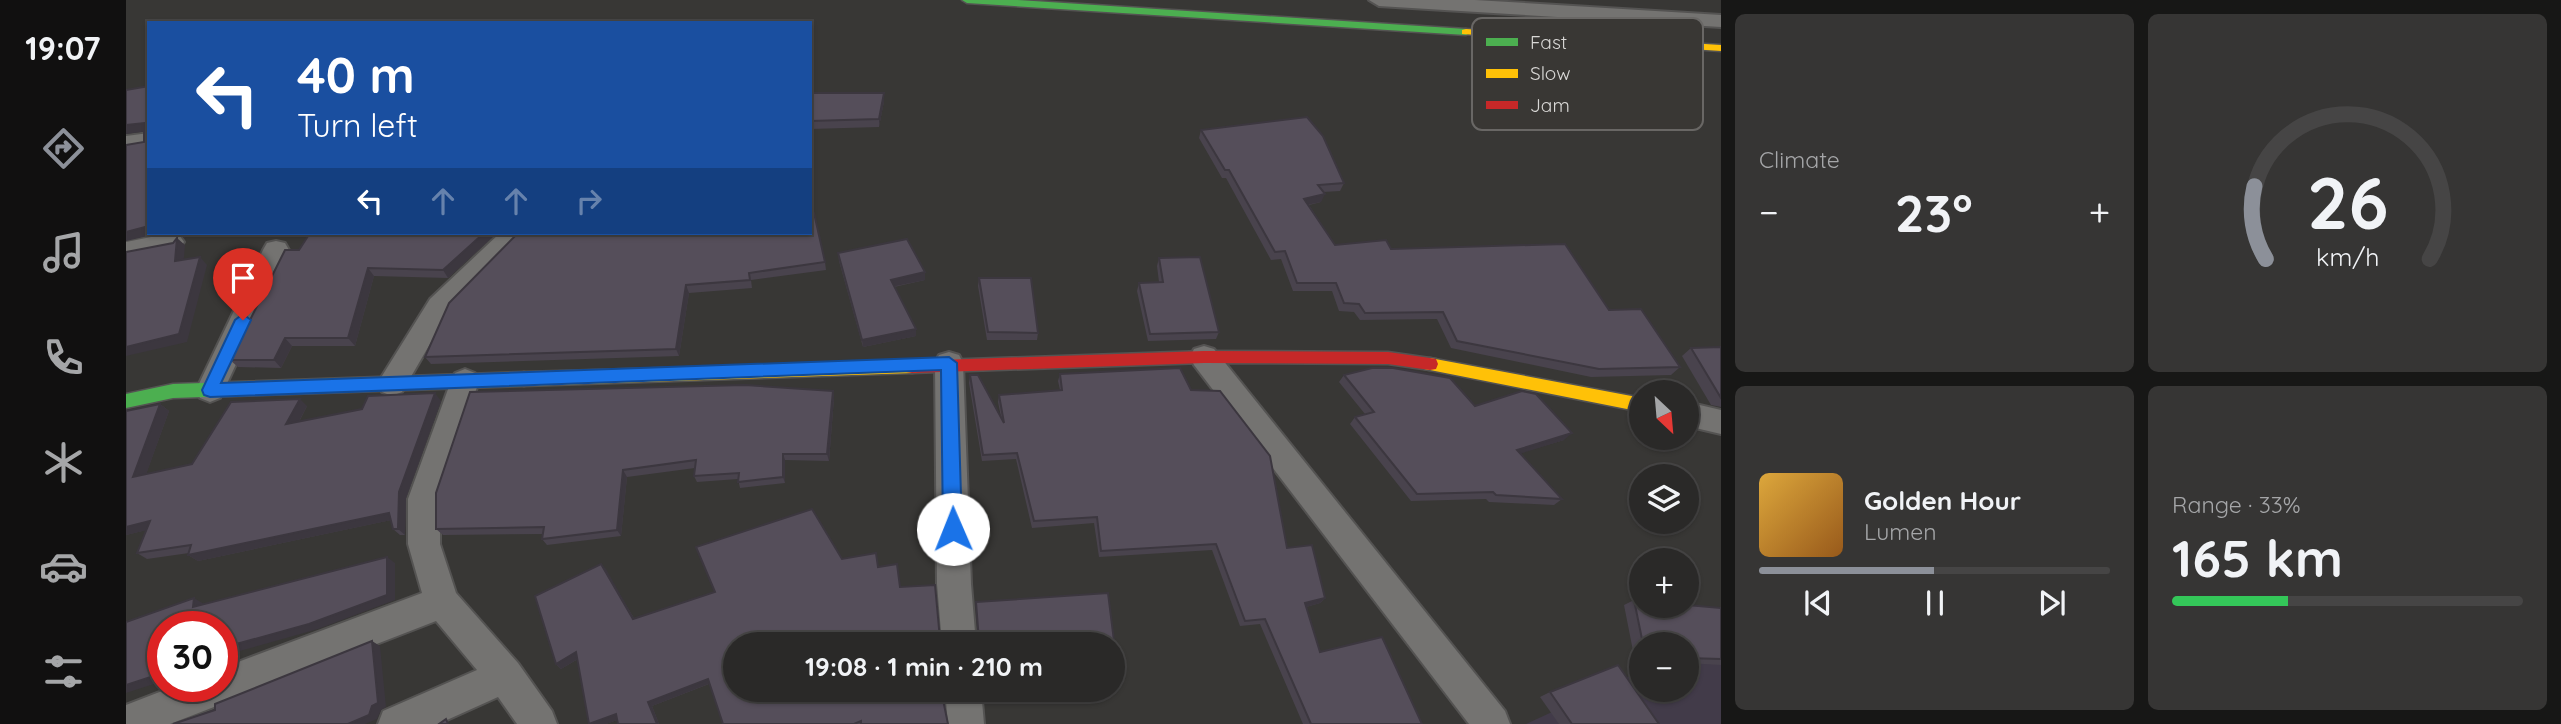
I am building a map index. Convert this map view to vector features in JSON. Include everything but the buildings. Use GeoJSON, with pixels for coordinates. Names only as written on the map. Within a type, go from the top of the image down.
{"type":"FeatureCollection","features":[{"type":"Feature","properties":{"kind":"street"},"geometry":{"type":"LineString","coordinates":[[967,0],[1472,32]]}},
{"type":"Feature","properties":{"kind":"street"},"geometry":{"type":"LineString","coordinates":[[1379,0],[1672,18]]}},
{"type":"Feature","properties":{"kind":"street"},"geometry":{"type":"LineString","coordinates":[[1703,20],[1721,21]]}},
{"type":"Feature","properties":{"kind":"street"},"geometry":{"type":"LineString","coordinates":[[1703,47],[1721,48]]}},
{"type":"Feature","properties":{"kind":"street"},"geometry":{"type":"LineString","coordinates":[[126,144],[147,140]]}},
{"type":"Feature","properties":{"kind":"street"},"geometry":{"type":"LineString","coordinates":[[392,384],[439,306],[513,235]]}},
{"type":"Feature","properties":{"kind":"street"},"geometry":{"type":"LineString","coordinates":[[126,251],[171,242]]}},
{"type":"Feature","properties":{"kind":"street"},"geometry":{"type":"LineString","coordinates":[[210,390],[276,250]]}},
{"type":"Feature","properties":{"kind":"street"},"geometry":{"type":"LineString","coordinates":[[126,401],[173,391],[1204,356],[1388,358],[1525,380],[1629,402]]}},
{"type":"Feature","properties":{"kind":"street"},"geometry":{"type":"LineString","coordinates":[[1204,356],[1492,724]]}},
{"type":"Feature","properties":{"kind":"street"},"geometry":{"type":"LineString","coordinates":[[949,363],[954,584],[958,632]]}},
{"type":"Feature","properties":{"kind":"street"},"geometry":{"type":"LineString","coordinates":[[465,381],[424,499],[424,544],[442,602],[505,676],[539,724]]}},
{"type":"Feature","properties":{"kind":"street"},"geometry":{"type":"LineString","coordinates":[[1699,417],[1721,422]]}},
{"type":"Feature","properties":{"kind":"street"},"geometry":{"type":"LineString","coordinates":[[238,680],[442,602]]}},
{"type":"Feature","properties":{"kind":"street"},"geometry":{"type":"LineString","coordinates":[[396,724],[505,676]]}},
{"type":"Feature","properties":{"kind":"street"},"geometry":{"type":"LineString","coordinates":[[126,723],[180,702]]}},
{"type":"Feature","properties":{"kind":"street"},"geometry":{"type":"LineString","coordinates":[[964,702],[966,724]]}},
{"type":"Feature","properties":{"kind":"shaded area"},"geometry":{"type":"Polygon","coordinates":[[[1721,634],[1721,724],[1526,724],[1629,677],[1629,702],[1699,702],[1699,644],[1721,634]]]}},
{"type":"Feature","properties":{"kind":"traffic: fast"},"geometry":{"type":"LineString","coordinates":[[967,0],[1466,32]]}},
{"type":"Feature","properties":{"kind":"traffic: fast"},"geometry":{"type":"LineString","coordinates":[[126,401],[173,391],[524,379]]}},
{"type":"Feature","properties":{"kind":"traffic: slow"},"geometry":{"type":"LineString","coordinates":[[1466,32],[1472,32]]}},
{"type":"Feature","properties":{"kind":"traffic: slow"},"geometry":{"type":"LineString","coordinates":[[1703,47],[1721,48]]}},
{"type":"Feature","properties":{"kind":"traffic: slow"},"geometry":{"type":"LineString","coordinates":[[1430,364],[1629,402]]}},
{"type":"Feature","properties":{"kind":"traffic: slow"},"geometry":{"type":"LineString","coordinates":[[524,379],[912,367]]}},
{"type":"Feature","properties":{"kind":"traffic: jam"},"geometry":{"type":"LineString","coordinates":[[912,367],[1204,357],[1388,358],[1430,364]]}},
{"type":"Feature","properties":{"kind":"route"},"geometry":{"type":"LineString","coordinates":[[243,320],[210,390],[949,363],[953,529]]}}]}
